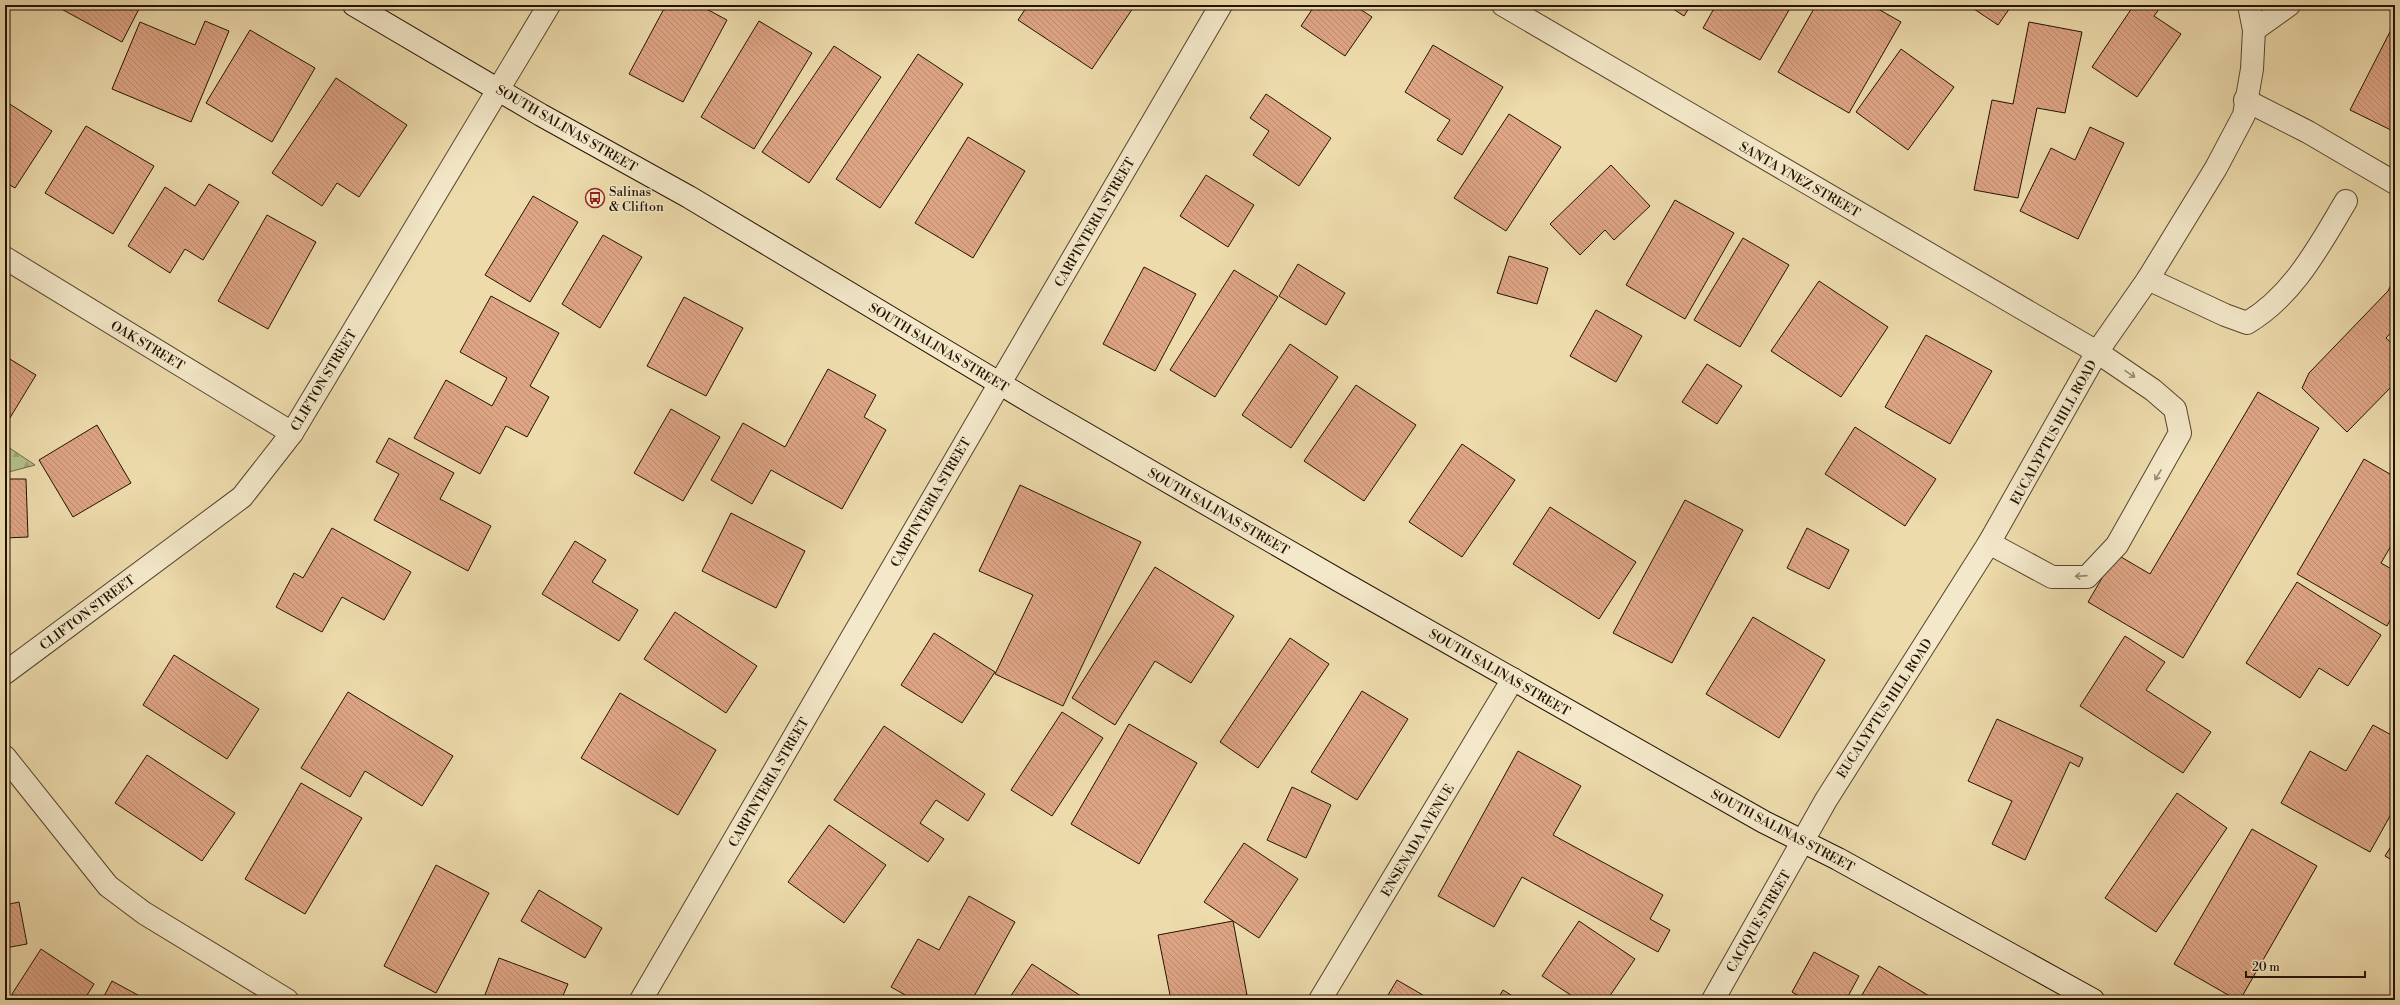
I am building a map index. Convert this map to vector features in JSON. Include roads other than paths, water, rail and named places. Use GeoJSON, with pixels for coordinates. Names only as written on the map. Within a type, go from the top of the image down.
{"type":"FeatureCollection","features":[{"type":"Feature","properties":{"kind":"street","name":"SOUTH SALINAS STREET"},"geometry":{"type":"LineString","coordinates":[[354,5],[499,90],[689,197],[1000,383],[1513,679],[1802,842],[1838,859],[2093,1000]]}},
{"type":"Feature","properties":{"kind":"street","name":"CLIFTON STREET"},"geometry":{"type":"LineString","coordinates":[[5,673],[242,497],[292,433],[549,5]]}},
{"type":"Feature","properties":{"kind":"street","name":"CARPINTERIA STREET"},"geometry":{"type":"LineString","coordinates":[[641,1000],[1220,5]]}},
{"type":"Feature","properties":{"kind":"street","name":"SANTA YNEZ STREET"},"geometry":{"type":"LineString","coordinates":[[1503,5],[2098,352],[2153,390],[2175,409],[2180,433],[2171,452],[2117,545],[2087,577],[2052,577],[1989,544]]}},
{"type":"Feature","properties":{"kind":"street","name":"EUCALYPTUS HILL ROAD"},"geometry":{"type":"LineString","coordinates":[[1802,842],[1826,800],[1989,544],[2098,352],[2148,279],[2216,168],[2244,115],[2252,69],[2254,30],[2249,5]]}},
{"type":"Feature","properties":{"kind":"street"},"geometry":{"type":"LineString","coordinates":[[2254,30],[2289,5]]}},
{"type":"Feature","properties":{"kind":"street"},"geometry":{"type":"LineString","coordinates":[[2246,100],[2308,132],[2395,183]]}},
{"type":"Feature","properties":{"kind":"street"},"geometry":{"type":"LineString","coordinates":[[2148,279],[2225,315],[2247,323],[2267,311],[2306,267],[2346,201]]}},
{"type":"Feature","properties":{"kind":"street","name":"OAK STREET"},"geometry":{"type":"LineString","coordinates":[[5,258],[292,433]]}},
{"type":"Feature","properties":{"kind":"street","name":"ENSENADA AVENUE"},"geometry":{"type":"LineString","coordinates":[[1320,1000],[1513,679]]}},
{"type":"Feature","properties":{"kind":"street"},"geometry":{"type":"LineString","coordinates":[[5,756],[108,886],[144,913],[287,1000]]}},
{"type":"Feature","properties":{"kind":"street","name":"CACIQUE STREET"},"geometry":{"type":"LineString","coordinates":[[1713,1000],[1802,842]]}},
{"type":"Feature","properties":{"kind":"place","name":"Salinas & Clifton"},"geometry":{"type":"Point","coordinates":[595,198]}}]}
